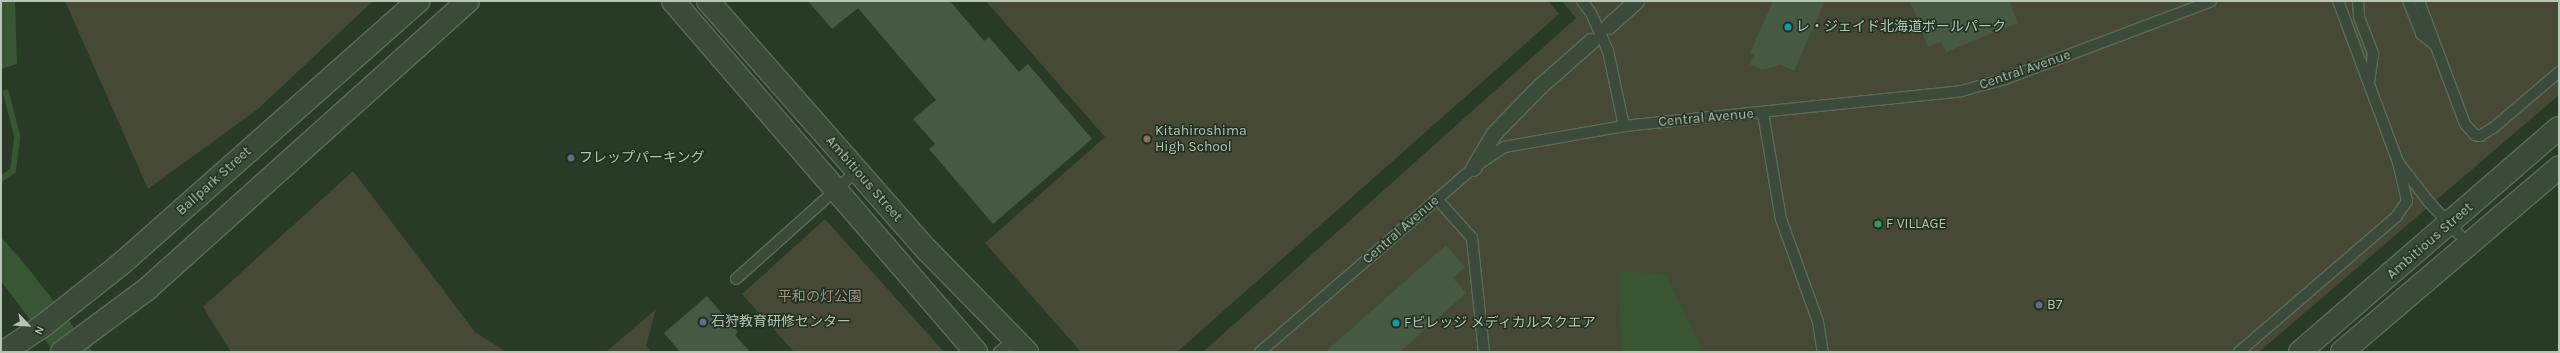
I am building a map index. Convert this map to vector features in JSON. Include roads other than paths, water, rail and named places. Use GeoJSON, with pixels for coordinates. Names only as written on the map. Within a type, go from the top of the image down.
{"type":"FeatureCollection","features":[{"type":"Feature","properties":{"kind":"street","name":"Ballpark Street"},"geometry":{"type":"LineString","coordinates":[[4,352],[44,325],[121,264],[418,1]]}},
{"type":"Feature","properties":{"kind":"street"},"geometry":{"type":"LineString","coordinates":[[62,352],[148,289],[468,1]]}},
{"type":"Feature","properties":{"kind":"street","name":"Ambitious Street"},"geometry":{"type":"LineString","coordinates":[[673,1],[976,352]]}},
{"type":"Feature","properties":{"kind":"street","name":"Ambitious Street"},"geometry":{"type":"LineString","coordinates":[[708,1],[1014,348]]}},
{"type":"Feature","properties":{"kind":"street"},"geometry":{"type":"LineString","coordinates":[[1608,26],[1636,1]]}},
{"type":"Feature","properties":{"kind":"street"},"geometry":{"type":"LineString","coordinates":[[1473,168],[1494,133],[1540,86],[1591,41]]}},
{"type":"Feature","properties":{"kind":"street","name":"Ambitious Street"},"geometry":{"type":"LineString","coordinates":[[2300,352],[2450,224],[2559,128]]}},
{"type":"Feature","properties":{"kind":"street","name":"Ambitious Street"},"geometry":{"type":"LineString","coordinates":[[2342,352],[2559,167]]}},
{"type":"Feature","properties":{"kind":"lane"},"geometry":{"type":"LineString","coordinates":[[1582,1],[1594,20],[1608,51],[1624,126]]}},
{"type":"Feature","properties":{"kind":"lane","name":"Central Avenue"},"geometry":{"type":"LineString","coordinates":[[1260,352],[1473,168],[1504,147],[1624,126],[1763,113],[1961,91],[1996,82],[2211,1]]}},
{"type":"Feature","properties":{"kind":"lane"},"geometry":{"type":"LineString","coordinates":[[2239,352],[2403,209],[2407,201],[2407,194],[2398,162],[2338,1]]}},
{"type":"Feature","properties":{"kind":"lane"},"geometry":{"type":"LineString","coordinates":[[2358,1],[2359,16],[2372,54],[2368,83]]}},
{"type":"Feature","properties":{"kind":"lane"},"geometry":{"type":"LineString","coordinates":[[2408,1],[2421,34],[2434,44]]}},
{"type":"Feature","properties":{"kind":"lane"},"geometry":{"type":"LineString","coordinates":[[2419,1],[2465,124],[2475,135],[2480,136],[2493,128],[2559,72]]}},
{"type":"Feature","properties":{"kind":"lane"},"geometry":{"type":"LineString","coordinates":[[1763,113],[1781,219],[1818,322],[1823,352]]}},
{"type":"Feature","properties":{"kind":"lane"},"geometry":{"type":"LineString","coordinates":[[2398,162],[2405,169],[2411,181],[2468,244]]}},
{"type":"Feature","properties":{"kind":"lane"},"geometry":{"type":"LineString","coordinates":[[736,279],[835,189],[857,171]]}},
{"type":"Feature","properties":{"kind":"lane"},"geometry":{"type":"LineString","coordinates":[[1437,199],[1472,238],[1484,352]]}},
{"type":"Feature","properties":{"kind":"waterway"},"geometry":{"type":"LineString","coordinates":[[1,179],[13,171],[17,136],[6,93]]}},
{"type":"Feature","properties":{"kind":"place","name":"レ・ジェイド北海道ボールパーク"},"geometry":{"type":"Point","coordinates":[1788,27]}},
{"type":"Feature","properties":{"kind":"place","name":"Kitahiroshima High School"},"geometry":{"type":"Point","coordinates":[1147,139]}},
{"type":"Feature","properties":{"kind":"place","name":"フレップパーキング"},"geometry":{"type":"Point","coordinates":[571,158]}},
{"type":"Feature","properties":{"kind":"place","name":"F VILLAGE"},"geometry":{"type":"Point","coordinates":[1878,224]}},
{"type":"Feature","properties":{"kind":"place","name":"B7"},"geometry":{"type":"Point","coordinates":[2039,305]}},
{"type":"Feature","properties":{"kind":"place","name":"石狩教育研修センター"},"geometry":{"type":"Point","coordinates":[703,322]}},
{"type":"Feature","properties":{"kind":"place","name":"Fビレッジ メディカルスクエア"},"geometry":{"type":"Point","coordinates":[1396,323]}},
{"type":"Feature","properties":{"kind":"park label","name":"平和の灯公園"},"geometry":{"type":"Point","coordinates":[820,297]}}]}
